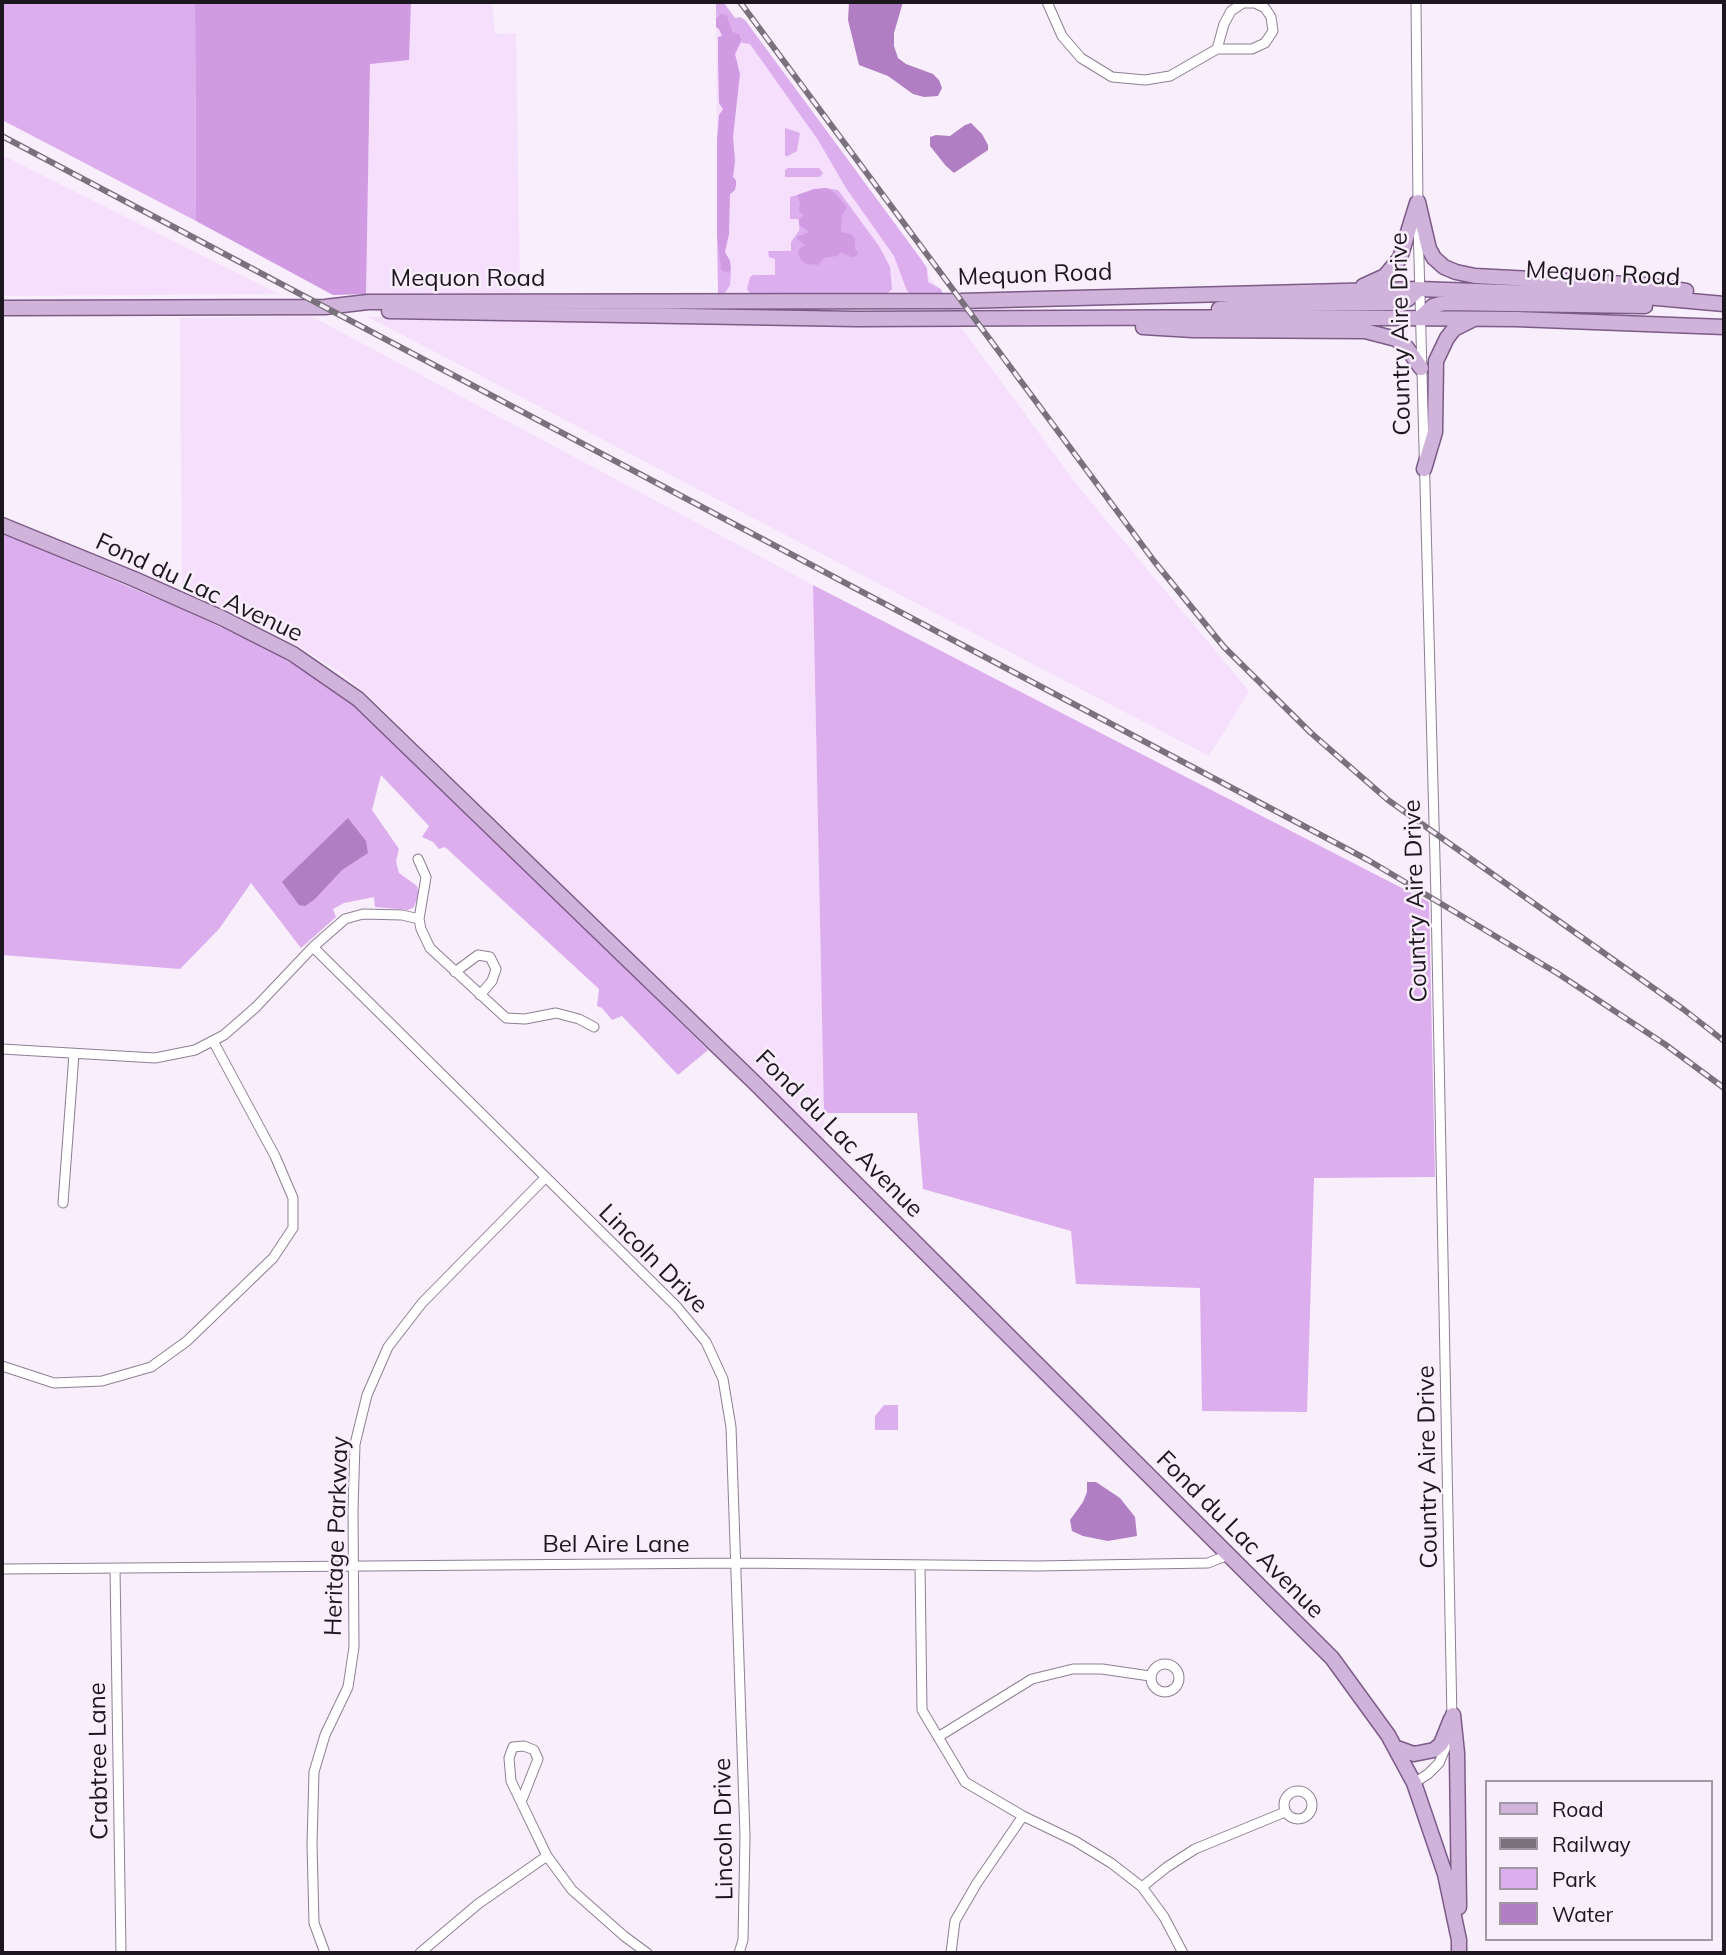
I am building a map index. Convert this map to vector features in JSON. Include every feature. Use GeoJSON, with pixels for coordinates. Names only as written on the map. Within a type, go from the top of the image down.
{"type":"FeatureCollection","features":[{"type":"Feature","properties":{"kind":"main road"},"geometry":{"type":"LineString","coordinates":[[1350,290],[1374,283],[1393,269],[1400,258],[1418,202]]}},
{"type":"Feature","properties":{"kind":"main road"},"geometry":{"type":"LineString","coordinates":[[1418,202],[1429,249],[1444,267],[1456,272],[1475,276],[1646,285],[1707,295],[1724,303]]}},
{"type":"Feature","properties":{"kind":"main road"},"geometry":{"type":"LineString","coordinates":[[1152,318],[1272,304],[1396,303],[1411,298],[1419,289]]}},
{"type":"Feature","properties":{"kind":"main road","name":"Mequon Road"},"geometry":{"type":"LineString","coordinates":[[2,309],[346,306],[368,302],[961,300],[1419,289],[1724,303]]}},
{"type":"Feature","properties":{"kind":"main road"},"geometry":{"type":"LineString","coordinates":[[1420,318],[1431,307],[1444,303],[1648,306],[1684,300]]}},
{"type":"Feature","properties":{"kind":"main road","name":"Mequon Road"},"geometry":{"type":"LineString","coordinates":[[346,306],[368,311],[530,315],[857,319],[1476,318],[1724,327]]}},
{"type":"Feature","properties":{"kind":"main road"},"geometry":{"type":"LineString","coordinates":[[1424,469],[1435,432],[1436,361],[1441,346],[1454,330],[1476,318]]}},
{"type":"Feature","properties":{"kind":"main road"},"geometry":{"type":"LineString","coordinates":[[1111,319],[1136,326],[1193,330],[1338,330],[1383,334],[1396,339],[1421,368]]}},
{"type":"Feature","properties":{"kind":"main road","name":"Fond du Lac Avenue"},"geometry":{"type":"LineString","coordinates":[[2,525],[222,618],[293,654],[358,699],[755,1083],[1332,1658],[1396,1748],[1414,1783],[1445,1874],[1459,1947]]}},
{"type":"Feature","properties":{"kind":"main road"},"geometry":{"type":"LineString","coordinates":[[1396,1748],[1414,1754],[1434,1750],[1441,1744],[1453,1715]]}},
{"type":"Feature","properties":{"kind":"main road"},"geometry":{"type":"LineString","coordinates":[[1453,1715],[1457,1753],[1459,1947]]}},
{"type":"Feature","properties":{"kind":"street"},"geometry":{"type":"LineString","coordinates":[[1047,2],[1062,36],[1081,58],[1112,77],[1145,80],[1170,76],[1217,49],[1252,49],[1265,43],[1273,31],[1271,17],[1265,8],[1255,3],[1243,4],[1231,10],[1217,49]]}},
{"type":"Feature","properties":{"kind":"street","name":"Country Aire Drive"},"geometry":{"type":"LineString","coordinates":[[1414,1783],[1434,1769],[1445,1753],[1451,1736],[1453,1715],[1436,912],[1419,289],[1416,2]]}},
{"type":"Feature","properties":{"kind":"street"},"geometry":{"type":"LineString","coordinates":[[418,859],[426,877],[419,919],[423,938],[455,972],[506,1018],[525,1019],[555,1013],[579,1019],[594,1027]]}},
{"type":"Feature","properties":{"kind":"street"},"geometry":{"type":"LineString","coordinates":[[2,1049],[155,1058],[195,1050],[224,1035],[257,1007],[336,924],[354,915],[402,915],[419,919]]}},
{"type":"Feature","properties":{"kind":"street","name":"Lincoln Drive"},"geometry":{"type":"LineString","coordinates":[[313,947],[677,1307],[706,1342],[723,1379],[731,1427],[746,1836],[743,1940],[739,1953]]}},
{"type":"Feature","properties":{"kind":"street"},"geometry":{"type":"LineString","coordinates":[[455,972],[478,955],[490,957],[496,969],[492,981],[480,995]]}},
{"type":"Feature","properties":{"kind":"street"},"geometry":{"type":"LineString","coordinates":[[2,1366],[54,1383],[102,1381],[151,1367],[187,1340],[273,1258],[293,1228],[293,1198],[275,1156],[213,1041]]}},
{"type":"Feature","properties":{"kind":"street"},"geometry":{"type":"LineString","coordinates":[[63,1203],[74,1054]]}},
{"type":"Feature","properties":{"kind":"street","name":"Heritage Parkway"},"geometry":{"type":"LineString","coordinates":[[326,1953],[314,1923],[314,1772],[325,1735],[348,1687],[354,1647],[355,1444],[367,1395],[388,1348],[422,1303],[545,1178]]}},
{"type":"Feature","properties":{"kind":"street","name":"Bel Aire Lane"},"geometry":{"type":"LineString","coordinates":[[2,1569],[736,1563],[1037,1566],[1208,1563],[1228,1555]]}},
{"type":"Feature","properties":{"kind":"street"},"geometry":{"type":"LineString","coordinates":[[920,1564],[922,1710],[965,1782],[1111,1863],[1142,1888],[1164,1917],[1183,1953]]}},
{"type":"Feature","properties":{"kind":"street","name":"Crabtree Lane"},"geometry":{"type":"LineString","coordinates":[[115,1569],[121,1953]]}},
{"type":"Feature","properties":{"kind":"street"},"geometry":{"type":"LineString","coordinates":[[938,1737],[1032,1679],[1073,1669],[1102,1669],[1150,1676]]}},
{"type":"Feature","properties":{"kind":"street"},"geometry":{"type":"LineString","coordinates":[[521,1802],[538,1759],[534,1750],[524,1746],[513,1747],[509,1758],[511,1781],[521,1802],[547,1856],[572,1890],[624,1936],[648,1953]]}},
{"type":"Feature","properties":{"kind":"street"},"geometry":{"type":"LineString","coordinates":[[1142,1888],[1195,1849],[1285,1812]]}},
{"type":"Feature","properties":{"kind":"street"},"geometry":{"type":"LineString","coordinates":[[951,1953],[955,1921],[977,1883],[1023,1816]]}},
{"type":"Feature","properties":{"kind":"street"},"geometry":{"type":"LineString","coordinates":[[420,1953],[478,1904],[547,1856]]}},
{"type":"Feature","properties":{"kind":"shaded area"},"geometry":{"type":"Polygon","coordinates":[[[195,2],[411,2],[409,60],[370,64],[366,294],[333,295],[196,221],[195,2]]]}},
{"type":"Feature","properties":{"kind":"shaded area"},"geometry":{"type":"Polygon","coordinates":[[[411,2],[492,2],[495,34],[516,33],[520,293],[366,294],[370,63],[409,60],[411,2]]]}},
{"type":"Feature","properties":{"kind":"shaded area"},"geometry":{"type":"Polygon","coordinates":[[[716,2],[723,2],[943,295],[718,293],[716,2]]]}},
{"type":"Feature","properties":{"kind":"shaded area"},"geometry":{"type":"Polygon","coordinates":[[[720,14],[727,15],[733,32],[740,35],[742,40],[735,54],[740,74],[733,137],[733,177],[736,185],[730,194],[729,234],[725,252],[730,261],[731,270],[728,273],[721,270],[717,236],[717,140],[719,115],[723,109],[719,103],[718,60],[718,37],[722,36],[716,27],[716,18],[720,14]]]}},
{"type":"Feature","properties":{"kind":"shaded area"},"geometry":{"type":"Polygon","coordinates":[[[2,155],[279,294],[2,296],[2,155]]]}},
{"type":"Feature","properties":{"kind":"shaded area"},"geometry":{"type":"Polygon","coordinates":[[[827,188],[847,207],[842,215],[841,232],[851,234],[858,253],[851,257],[841,252],[837,256],[824,258],[818,265],[807,264],[798,254],[799,249],[805,245],[797,237],[809,232],[799,225],[799,220],[804,215],[799,211],[797,195],[827,188]]]}},
{"type":"Feature","properties":{"kind":"shaded area"},"geometry":{"type":"Polygon","coordinates":[[[952,315],[1080,489],[1249,691],[1209,756],[368,317],[952,315]]]}},
{"type":"Feature","properties":{"kind":"shaded area"},"geometry":{"type":"Polygon","coordinates":[[[311,316],[813,585],[825,1144],[372,699],[341,673],[302,648],[238,614],[182,591],[180,318],[311,316]]]}},
{"type":"Feature","properties":{"kind":"green space"},"geometry":{"type":"Polygon","coordinates":[[[2,2],[195,2],[196,221],[2,120],[2,2]]]}},
{"type":"Feature","properties":{"kind":"green space"},"geometry":{"type":"Polygon","coordinates":[[[716,2],[723,2],[735,18],[745,20],[921,259],[927,268],[928,282],[941,289],[943,295],[913,295],[907,291],[894,256],[846,188],[818,140],[750,44],[742,43],[741,36],[734,34],[727,15],[718,15],[716,18],[716,2]]]}},
{"type":"Feature","properties":{"kind":"green space"},"geometry":{"type":"Polygon","coordinates":[[[785,128],[800,133],[797,151],[788,156],[785,156],[785,128]]]}},
{"type":"Feature","properties":{"kind":"green space"},"geometry":{"type":"Polygon","coordinates":[[[819,168],[823,173],[820,177],[785,177],[785,170],[819,168]]]}},
{"type":"Feature","properties":{"kind":"green space"},"geometry":{"type":"Polygon","coordinates":[[[824,188],[838,190],[879,246],[890,267],[892,289],[885,295],[751,295],[747,289],[750,277],[775,275],[775,259],[769,257],[768,251],[791,251],[791,242],[799,231],[798,219],[790,219],[790,197],[824,188]]]}},
{"type":"Feature","properties":{"kind":"green space"},"geometry":{"type":"Polygon","coordinates":[[[717,236],[721,258],[729,272],[731,270],[730,285],[725,293],[718,293],[717,236]]]}},
{"type":"Feature","properties":{"kind":"green space"},"geometry":{"type":"Polygon","coordinates":[[[2,533],[266,648],[316,678],[371,718],[708,1050],[678,1075],[622,1016],[612,1020],[597,1006],[599,989],[445,847],[439,849],[433,842],[422,837],[429,826],[381,775],[372,810],[399,849],[396,861],[399,873],[417,886],[419,893],[414,907],[408,910],[375,907],[374,897],[344,903],[333,909],[336,917],[301,948],[251,883],[219,929],[180,969],[2,955],[2,533]]]}},
{"type":"Feature","properties":{"kind":"green space"},"geometry":{"type":"Polygon","coordinates":[[[813,585],[1429,902],[1435,1177],[1314,1178],[1307,1412],[1202,1411],[1200,1288],[1076,1284],[1071,1231],[923,1189],[917,1113],[824,1113],[813,585]]]}},
{"type":"Feature","properties":{"kind":"green space"},"geometry":{"type":"Polygon","coordinates":[[[884,1405],[898,1405],[898,1430],[875,1430],[875,1416],[884,1405]]]}},
{"type":"Feature","properties":{"kind":"water"},"geometry":{"type":"Polygon","coordinates":[[[849,2],[903,2],[894,33],[898,58],[906,64],[933,74],[942,88],[938,96],[924,97],[913,94],[888,76],[859,65],[848,20],[849,2]]]}},
{"type":"Feature","properties":{"kind":"water"},"geometry":{"type":"Polygon","coordinates":[[[971,123],[982,134],[988,150],[954,173],[930,146],[930,137],[950,136],[971,123]]]}},
{"type":"Feature","properties":{"kind":"water"},"geometry":{"type":"Polygon","coordinates":[[[348,818],[366,841],[368,853],[342,870],[315,899],[305,906],[299,905],[282,882],[348,818]]]}},
{"type":"Feature","properties":{"kind":"water"},"geometry":{"type":"Polygon","coordinates":[[[1087,1482],[1096,1482],[1120,1498],[1135,1517],[1137,1536],[1108,1541],[1072,1531],[1070,1520],[1083,1502],[1087,1482]]]}},
{"type":"Feature","properties":{"kind":"railway"},"geometry":{"type":"LineString","coordinates":[[740,2],[1154,561],[1224,647],[1311,733],[1388,800],[1683,1009],[1724,1041]]}},
{"type":"Feature","properties":{"kind":"railway"},"geometry":{"type":"LineString","coordinates":[[2,136],[1368,860],[1557,973],[1666,1045],[1724,1088]]}}]}
